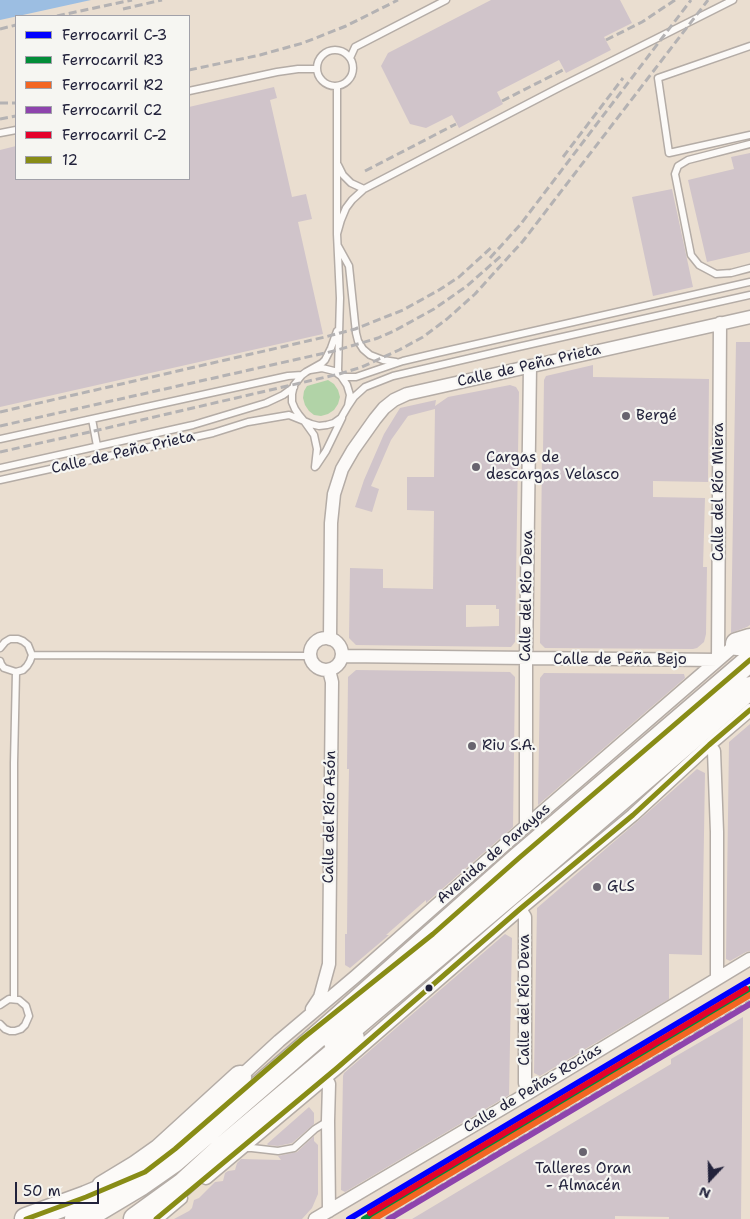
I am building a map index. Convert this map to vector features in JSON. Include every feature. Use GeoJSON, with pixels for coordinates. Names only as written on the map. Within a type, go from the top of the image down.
{"type":"FeatureCollection","features":[{"type":"Feature","properties":{"kind":"highway"},"geometry":{"type":"LineString","coordinates":[[108,1219],[148,1198],[185,1171],[324,1051],[439,941],[519,858],[747,644]]}},
{"type":"Feature","properties":{"kind":"highway"},"geometry":{"type":"LineString","coordinates":[[26,1219],[146,1172],[176,1149],[302,1038],[524,883],[750,688]]}},
{"type":"Feature","properties":{"kind":"highway"},"geometry":{"type":"LineString","coordinates":[[134,1219],[230,1150],[345,1045],[381,1015],[439,941]]}},
{"type":"Feature","properties":{"kind":"highway"},"geometry":{"type":"LineString","coordinates":[[76,1219],[96,1211],[141,1184],[174,1161],[333,1023],[439,941]]}},
{"type":"Feature","properties":{"kind":"highway"},"geometry":{"type":"LineString","coordinates":[[86,1197],[160,1150],[240,1077]]}},
{"type":"Feature","properties":{"kind":"street","name":"Calle de Peña Prieta"},"geometry":{"type":"LineString","coordinates":[[330,639],[332,509],[334,494],[342,469],[366,430],[384,408],[394,400],[407,394],[750,317]]}},
{"type":"Feature","properties":{"kind":"street","name":"Calle del Río Miera"},"geometry":{"type":"LineString","coordinates":[[718,660],[720,323]]}},
{"type":"Feature","properties":{"kind":"street","name":"Calle del Río Deva"},"geometry":{"type":"LineString","coordinates":[[526,826],[530,366]]}},
{"type":"Feature","properties":{"kind":"street"},"geometry":{"type":"LineString","coordinates":[[325,638],[330,639],[338,644],[341,649],[341,661],[337,666],[329,670],[320,669],[312,662],[310,656],[311,649],[314,643],[325,638]]}},
{"type":"Feature","properties":{"kind":"street","name":"Avenida de Parayas"},"geometry":{"type":"LineString","coordinates":[[240,1077],[718,660],[747,644]]}},
{"type":"Feature","properties":{"kind":"street","name":"Calle de Peña Bejo"},"geometry":{"type":"LineString","coordinates":[[342,656],[718,660]]}},
{"type":"Feature","properties":{"kind":"street","name":"Calle del Río Asón"},"geometry":{"type":"LineString","coordinates":[[309,1015],[320,997],[329,964],[332,682],[329,670]]}},
{"type":"Feature","properties":{"kind":"street"},"geometry":{"type":"LineString","coordinates":[[156,1219],[230,1150],[337,1068],[520,909],[633,816],[709,745],[750,710]]}},
{"type":"Feature","properties":{"kind":"street"},"geometry":{"type":"LineString","coordinates":[[709,745],[714,751],[717,842],[717,978]]}},
{"type":"Feature","properties":{"kind":"street","name":"Calle del Río Deva"},"geometry":{"type":"LineString","coordinates":[[520,909],[525,917],[525,1083],[530,1092]]}},
{"type":"Feature","properties":{"kind":"street","name":"Calle de Peñas Rocías"},"geometry":{"type":"LineString","coordinates":[[315,1219],[750,959]]}},
{"type":"Feature","properties":{"kind":"street"},"geometry":{"type":"LineString","coordinates":[[329,964],[335,978],[349,982]]}},
{"type":"Feature","properties":{"kind":"street"},"geometry":{"type":"LineString","coordinates":[[325,1077],[329,1084],[329,1211]]}},
{"type":"Feature","properties":{"kind":"lane"},"geometry":{"type":"LineString","coordinates":[[350,58],[354,46],[446,0]]}},
{"type":"Feature","properties":{"kind":"lane"},"geometry":{"type":"LineString","coordinates":[[338,234],[346,208],[364,189],[733,0]]}},
{"type":"Feature","properties":{"kind":"lane"},"geometry":{"type":"LineString","coordinates":[[750,46],[658,78],[669,153],[750,135]]}},
{"type":"Feature","properties":{"kind":"lane"},"geometry":{"type":"LineString","coordinates":[[340,51],[350,58],[353,66],[352,73],[343,84],[337,86],[330,85],[319,76],[318,62],[327,52],[340,51]]}},
{"type":"Feature","properties":{"kind":"lane"},"geometry":{"type":"LineString","coordinates":[[190,91],[277,72],[318,69]]}},
{"type":"Feature","properties":{"kind":"lane"},"geometry":{"type":"LineString","coordinates":[[337,86],[340,298],[338,370],[349,390],[350,401],[328,448],[315,467],[317,449],[314,435],[294,409],[292,394],[298,379],[322,364],[325,360],[333,344],[339,324]]}},
{"type":"Feature","properties":{"kind":"lane"},"geometry":{"type":"LineString","coordinates":[[0,133],[15,130]]}},
{"type":"Feature","properties":{"kind":"lane"},"geometry":{"type":"LineString","coordinates":[[750,144],[688,160],[678,166],[675,174],[691,255],[699,265],[716,274],[731,273],[750,268]]}},
{"type":"Feature","properties":{"kind":"lane"},"geometry":{"type":"LineString","coordinates":[[337,163],[343,174],[352,183],[364,189]]}},
{"type":"Feature","properties":{"kind":"lane"},"geometry":{"type":"LineString","coordinates":[[338,244],[350,266],[356,333],[361,346],[367,353],[376,358],[388,361],[403,361]]}},
{"type":"Feature","properties":{"kind":"lane"},"geometry":{"type":"LineString","coordinates":[[731,273],[734,286]]}},
{"type":"Feature","properties":{"kind":"lane"},"geometry":{"type":"LineString","coordinates":[[310,370],[322,368],[344,377],[356,377],[403,361],[750,282]]}},
{"type":"Feature","properties":{"kind":"lane","name":"Calle de Peña Prieta"},"geometry":{"type":"LineString","coordinates":[[347,409],[354,397],[365,387],[393,376],[750,295]]}},
{"type":"Feature","properties":{"kind":"lane"},"geometry":{"type":"LineString","coordinates":[[0,439],[288,376],[302,375]]}},
{"type":"Feature","properties":{"kind":"lane","name":"Calle de Peña Prieta"},"geometry":{"type":"LineString","coordinates":[[0,468],[193,426],[266,403],[294,387]]}},
{"type":"Feature","properties":{"kind":"lane"},"geometry":{"type":"LineString","coordinates":[[304,421],[319,426],[327,425],[341,418],[347,409]]}},
{"type":"Feature","properties":{"kind":"lane","name":"Calle de Peña Prieta"},"geometry":{"type":"LineString","coordinates":[[0,480],[213,433],[248,422],[289,415],[304,421]]}},
{"type":"Feature","properties":{"kind":"lane"},"geometry":{"type":"LineString","coordinates":[[92,419],[97,446]]}},
{"type":"Feature","properties":{"kind":"lane"},"geometry":{"type":"LineString","coordinates":[[0,648],[10,639],[18,639],[28,645],[32,655],[27,666],[23,670],[16,672],[4,668],[0,661]]}},
{"type":"Feature","properties":{"kind":"lane"},"geometry":{"type":"LineString","coordinates":[[32,655],[310,656]]}},
{"type":"Feature","properties":{"kind":"lane"},"geometry":{"type":"LineString","coordinates":[[14,999],[16,672]]}},
{"type":"Feature","properties":{"kind":"lane"},"geometry":{"type":"LineString","coordinates":[[0,1005],[9,999],[23,1002],[29,1016],[28,1021],[21,1029],[16,1031],[5,1029],[0,1024]]}},
{"type":"Feature","properties":{"kind":"lane"},"geometry":{"type":"LineString","coordinates":[[337,1068],[345,1045]]}},
{"type":"Feature","properties":{"kind":"lane"},"geometry":{"type":"LineString","coordinates":[[230,1150],[252,1148],[278,1151],[294,1148],[328,1121]]}},
{"type":"Feature","properties":{"kind":"green space"},"geometry":{"type":"Polygon","coordinates":[[[328,380],[338,390],[340,397],[338,404],[328,414],[314,415],[305,405],[304,391],[307,386],[328,380]]]}},
{"type":"Feature","properties":{"kind":"water"},"geometry":{"type":"Polygon","coordinates":[[[0,0],[91,0],[23,15],[15,15],[15,17],[0,20],[0,0]]]}},
{"type":"Feature","properties":{"kind":"building"},"geometry":{"type":"Polygon","coordinates":[[[491,0],[620,0],[632,23],[604,37],[611,50],[566,73],[559,60],[497,92],[503,104],[459,128],[452,115],[426,128],[410,124],[381,66],[388,53],[491,0]]]}},
{"type":"Feature","properties":{"kind":"building"},"geometry":{"type":"Polygon","coordinates":[[[274,87],[277,98],[270,100],[292,197],[306,194],[312,219],[298,222],[323,334],[0,407],[0,150],[15,146],[15,180],[190,180],[190,107],[274,87]]]}},
{"type":"Feature","properties":{"kind":"building"},"geometry":{"type":"Polygon","coordinates":[[[750,153],[750,252],[707,262],[688,180],[734,169],[731,157],[750,153]]]}},
{"type":"Feature","properties":{"kind":"building"},"geometry":{"type":"Polygon","coordinates":[[[672,189],[693,287],[653,296],[632,197],[672,189]]]}},
{"type":"Feature","properties":{"kind":"building"},"geometry":{"type":"Polygon","coordinates":[[[736,342],[750,342],[750,625],[731,633],[736,342]]]}},
{"type":"Feature","properties":{"kind":"building"},"geometry":{"type":"Polygon","coordinates":[[[593,365],[593,377],[709,379],[708,482],[653,481],[653,497],[705,498],[703,567],[707,567],[706,634],[704,642],[697,648],[545,648],[540,643],[544,380],[546,376],[593,365]]]}},
{"type":"Feature","properties":{"kind":"building"},"geometry":{"type":"Polygon","coordinates":[[[510,385],[516,387],[519,392],[515,642],[511,647],[356,645],[349,638],[350,568],[383,569],[383,588],[433,589],[434,511],[407,510],[407,477],[434,477],[435,409],[408,416],[391,440],[371,486],[379,489],[372,512],[355,507],[364,480],[384,434],[400,408],[436,400],[435,406],[448,397],[510,385]],[[466,605],[466,627],[499,626],[499,609],[496,609],[496,605],[466,605]]]}},
{"type":"Feature","properties":{"kind":"building"},"geometry":{"type":"Polygon","coordinates":[[[356,670],[510,672],[515,677],[513,827],[426,903],[426,900],[350,968],[345,965],[349,769],[347,769],[348,677],[356,670]]]}},
{"type":"Feature","properties":{"kind":"building"},"geometry":{"type":"Polygon","coordinates":[[[544,673],[684,674],[685,678],[538,805],[540,678],[544,673]]]}},
{"type":"Feature","properties":{"kind":"building"},"geometry":{"type":"Polygon","coordinates":[[[750,724],[750,951],[730,961],[726,959],[729,742],[750,724]]]}},
{"type":"Feature","properties":{"kind":"building"},"geometry":{"type":"Polygon","coordinates":[[[697,769],[705,773],[702,955],[669,954],[669,999],[540,1076],[534,1073],[537,908],[697,769]]]}},
{"type":"Feature","properties":{"kind":"building"},"geometry":{"type":"Polygon","coordinates":[[[505,934],[512,938],[509,1095],[345,1192],[341,1190],[344,1073],[505,934]]]}},
{"type":"Feature","properties":{"kind":"building"},"geometry":{"type":"Polygon","coordinates":[[[743,1017],[741,1219],[669,1219],[669,1217],[615,1216],[615,1219],[412,1219],[671,1064],[671,1059],[743,1017]]]}},
{"type":"Feature","properties":{"kind":"building"},"geometry":{"type":"Polygon","coordinates":[[[309,1107],[314,1113],[314,1124],[292,1143],[278,1146],[267,1144],[309,1107]]]}},
{"type":"Feature","properties":{"kind":"building"},"geometry":{"type":"Polygon","coordinates":[[[314,1136],[314,1141],[318,1145],[318,1194],[312,1208],[302,1219],[174,1219],[189,1211],[194,1200],[199,1198],[215,1182],[223,1181],[225,1173],[235,1170],[237,1163],[241,1159],[281,1160],[278,1156],[297,1152],[314,1136]]]}},
{"type":"Feature","properties":{"kind":"railway"},"geometry":{"type":"LineString","coordinates":[[62,15],[132,0]]}},
{"type":"Feature","properties":{"kind":"railway"},"geometry":{"type":"LineString","coordinates":[[123,9],[162,0]]}},
{"type":"Feature","properties":{"kind":"railway"},"geometry":{"type":"LineString","coordinates":[[190,70],[260,55],[303,43],[346,26],[398,0]]}},
{"type":"Feature","properties":{"kind":"railway"},"geometry":{"type":"LineString","coordinates":[[606,40],[642,22],[675,0]]}},
{"type":"Feature","properties":{"kind":"railway"},"geometry":{"type":"LineString","coordinates":[[490,258],[520,225],[691,0]]}},
{"type":"Feature","properties":{"kind":"railway"},"geometry":{"type":"LineString","coordinates":[[0,452],[339,374],[362,367],[423,337],[475,294],[523,241],[708,0]]}},
{"type":"Feature","properties":{"kind":"railway"},"geometry":{"type":"LineString","coordinates":[[0,29],[15,25]]}},
{"type":"Feature","properties":{"kind":"railway"},"geometry":{"type":"LineString","coordinates":[[502,101],[563,70]]}},
{"type":"Feature","properties":{"kind":"railway"},"geometry":{"type":"LineString","coordinates":[[563,157],[623,78]]}},
{"type":"Feature","properties":{"kind":"railway"},"geometry":{"type":"LineString","coordinates":[[0,103],[15,103]]}},
{"type":"Feature","properties":{"kind":"railway"},"geometry":{"type":"LineString","coordinates":[[0,119],[15,116]]}},
{"type":"Feature","properties":{"kind":"railway"},"geometry":{"type":"LineString","coordinates":[[365,171],[456,124]]}},
{"type":"Feature","properties":{"kind":"railway"},"geometry":{"type":"LineString","coordinates":[[0,412],[355,329],[403,310],[439,290],[459,277],[493,246]]}},
{"type":"Feature","properties":{"kind":"railway"},"geometry":{"type":"LineString","coordinates":[[0,426],[334,351],[378,338],[434,309],[467,286],[502,255]]}},
{"type":"Feature","properties":{"kind":"railway"},"geometry":{"type":"LineString","coordinates":[[385,1219],[750,1001]]}},
{"type":"Feature","properties":{"kind":"rail line","name":"C-3"},"geometry":{"type":"LineString","coordinates":[[349,1219],[750,980]]}},
{"type":"Feature","properties":{"kind":"rail line","name":"C-2"},"geometry":{"type":"LineString","coordinates":[[370,1213],[746,989]]}},
{"type":"Feature","properties":{"kind":"rail line","name":"R3"},"geometry":{"type":"LineString","coordinates":[[364,1219],[750,989]]}},
{"type":"Feature","properties":{"kind":"rail line","name":"R2"},"geometry":{"type":"LineString","coordinates":[[374,1219],[750,995]]}},
{"type":"Feature","properties":{"kind":"rail line","name":"C2"},"geometry":{"type":"LineString","coordinates":[[389,1219],[750,1004]]}},
{"type":"Feature","properties":{"kind":"transit line","name":"12"},"geometry":{"type":"LineString","coordinates":[[26,1219],[86,1197],[145,1172],[175,1149],[302,1039],[433,934],[750,660]]}},
{"type":"Feature","properties":{"kind":"transit line","name":"12"},"geometry":{"type":"LineString","coordinates":[[156,1219],[337,1068],[520,909],[633,815],[750,710]]}},
{"type":"Feature","properties":{"kind":"place","name":"Bergé"},"geometry":{"type":"Point","coordinates":[626,416]}},
{"type":"Feature","properties":{"kind":"place","name":"Cargas de descargas Velasco"},"geometry":{"type":"Point","coordinates":[476,467]}},
{"type":"Feature","properties":{"kind":"place","name":"Riu S.A."},"geometry":{"type":"Point","coordinates":[472,746]}},
{"type":"Feature","properties":{"kind":"place","name":"GLS"},"geometry":{"type":"Point","coordinates":[597,887]}},
{"type":"Feature","properties":{"kind":"place","name":"Talleres Oran - Almacén"},"geometry":{"type":"Point","coordinates":[583,1152]}}]}
